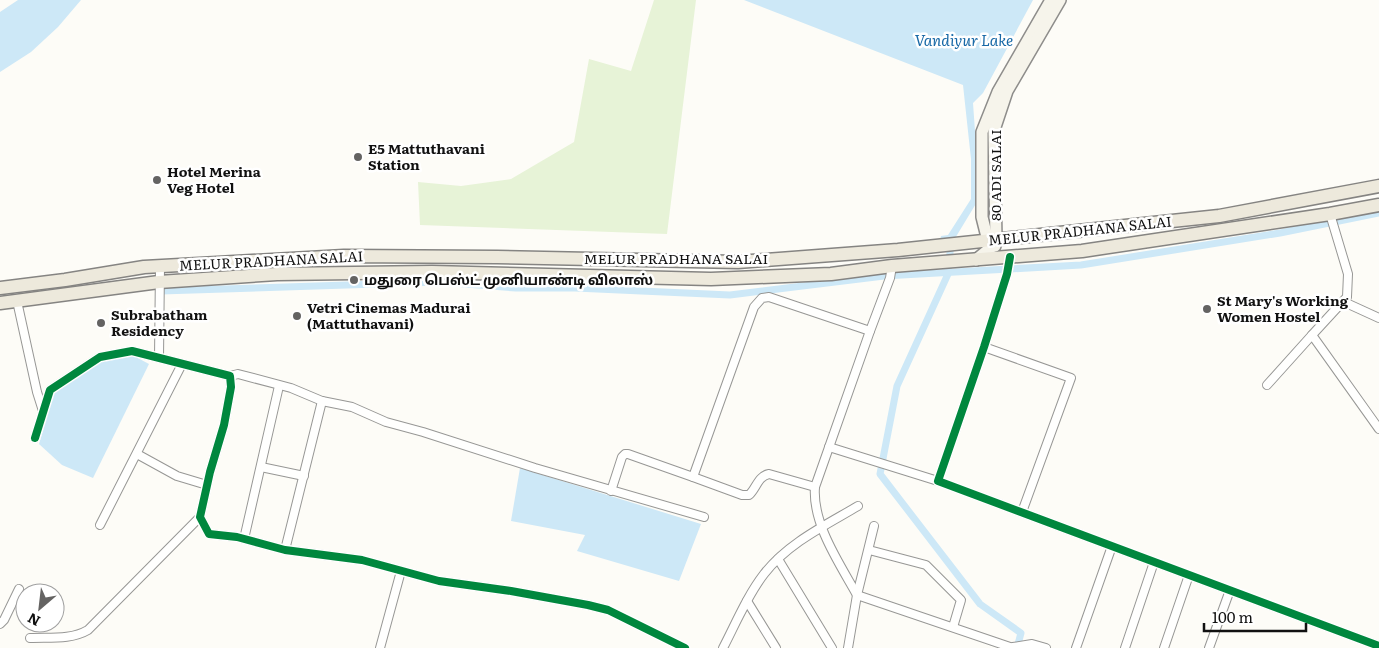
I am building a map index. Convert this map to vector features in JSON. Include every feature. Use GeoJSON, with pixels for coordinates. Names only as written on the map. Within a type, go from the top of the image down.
{"type":"FeatureCollection","features":[{"type":"Feature","properties":{"kind":"main road","name":"80 ADI SALAI"},"geometry":{"type":"LineString","coordinates":[[993,242],[982,217],[982,132],[998,92],[1051,0]]}},
{"type":"Feature","properties":{"kind":"main road","name":"80 ADI SALAI"},"geometry":{"type":"LineString","coordinates":[[993,242],[995,217],[994,130],[1007,91],[1060,0]]}},
{"type":"Feature","properties":{"kind":"main road","name":"MELUR PRADHANA SALAI"},"geometry":{"type":"LineString","coordinates":[[0,288],[160,266],[355,256],[515,257],[738,262],[993,242],[1218,216],[1379,186]]}},
{"type":"Feature","properties":{"kind":"main road","name":"MELUR PRADHANA SALAI"},"geometry":{"type":"LineString","coordinates":[[0,303],[158,282],[277,274],[432,272],[711,280],[891,272],[943,262],[1010,260],[1092,250],[1330,217],[1379,205]]}},
{"type":"Feature","properties":{"kind":"main road"},"geometry":{"type":"LineString","coordinates":[[968,243],[979,233],[982,217]]}},
{"type":"Feature","properties":{"kind":"main road"},"geometry":{"type":"LineString","coordinates":[[995,217],[1002,229],[1018,238]]}},
{"type":"Feature","properties":{"kind":"main road"},"geometry":{"type":"LineString","coordinates":[[976,260],[993,242],[1010,260]]}},
{"type":"Feature","properties":{"kind":"street"},"geometry":{"type":"LineString","coordinates":[[1267,385],[1344,302],[1347,296],[1348,274],[1330,217]]}},
{"type":"Feature","properties":{"kind":"street"},"geometry":{"type":"LineString","coordinates":[[938,481],[984,347],[1010,260]]}},
{"type":"Feature","properties":{"kind":"street"},"geometry":{"type":"LineString","coordinates":[[159,358],[158,282],[160,266]]}},
{"type":"Feature","properties":{"kind":"street"},"geometry":{"type":"LineString","coordinates":[[891,272],[815,488],[814,497],[822,528],[857,595],[1014,647],[1032,644],[1046,648]]}},
{"type":"Feature","properties":{"kind":"street"},"geometry":{"type":"LineString","coordinates":[[693,477],[758,301],[769,297],[870,331]]}},
{"type":"Feature","properties":{"kind":"street"},"geometry":{"type":"LineString","coordinates":[[17,301],[43,411]]}},
{"type":"Feature","properties":{"kind":"street"},"geometry":{"type":"LineString","coordinates":[[1344,302],[1379,318]]}},
{"type":"Feature","properties":{"kind":"street"},"geometry":{"type":"LineString","coordinates":[[1312,335],[1378,423]]}},
{"type":"Feature","properties":{"kind":"street"},"geometry":{"type":"LineString","coordinates":[[984,347],[1071,378],[1022,512]]}},
{"type":"Feature","properties":{"kind":"street"},"geometry":{"type":"LineString","coordinates":[[34,438],[50,390],[100,357],[132,351],[230,376],[238,374],[291,388],[322,400],[352,407],[386,422],[704,517]]}},
{"type":"Feature","properties":{"kind":"street"},"geometry":{"type":"LineString","coordinates":[[100,525],[138,454],[182,364]]}},
{"type":"Feature","properties":{"kind":"street"},"geometry":{"type":"LineString","coordinates":[[30,638],[69,637],[80,635],[88,630],[200,517],[224,425],[231,387],[230,376]]}},
{"type":"Feature","properties":{"kind":"street"},"geometry":{"type":"LineString","coordinates":[[244,539],[279,386]]}},
{"type":"Feature","properties":{"kind":"street"},"geometry":{"type":"LineString","coordinates":[[285,550],[322,400]]}},
{"type":"Feature","properties":{"kind":"street"},"geometry":{"type":"LineString","coordinates":[[829,447],[938,481],[1379,646]]}},
{"type":"Feature","properties":{"kind":"street"},"geometry":{"type":"LineString","coordinates":[[138,454],[177,476],[207,485]]}},
{"type":"Feature","properties":{"kind":"street"},"geometry":{"type":"LineString","coordinates":[[611,490],[622,457],[625,454],[742,495],[748,495],[765,474],[815,488]]}},
{"type":"Feature","properties":{"kind":"street"},"geometry":{"type":"LineString","coordinates":[[261,467],[304,476]]}},
{"type":"Feature","properties":{"kind":"street"},"geometry":{"type":"LineString","coordinates":[[722,648],[765,572],[800,541],[858,506]]}},
{"type":"Feature","properties":{"kind":"street"},"geometry":{"type":"LineString","coordinates":[[200,517],[208,534],[244,539],[285,550],[362,560],[438,581],[511,591],[608,610],[685,648]]}},
{"type":"Feature","properties":{"kind":"street"},"geometry":{"type":"LineString","coordinates":[[851,647],[857,595],[874,526]]}},
{"type":"Feature","properties":{"kind":"street"},"geometry":{"type":"LineString","coordinates":[[1076,648],[1112,546]]}},
{"type":"Feature","properties":{"kind":"street"},"geometry":{"type":"LineString","coordinates":[[869,550],[926,565],[961,600],[953,627]]}},
{"type":"Feature","properties":{"kind":"street"},"geometry":{"type":"LineString","coordinates":[[778,559],[832,648]]}},
{"type":"Feature","properties":{"kind":"street"},"geometry":{"type":"LineString","coordinates":[[1125,648],[1154,562]]}},
{"type":"Feature","properties":{"kind":"street"},"geometry":{"type":"LineString","coordinates":[[380,648],[401,571]]}},
{"type":"Feature","properties":{"kind":"street"},"geometry":{"type":"LineString","coordinates":[[1164,648],[1189,575]]}},
{"type":"Feature","properties":{"kind":"street"},"geometry":{"type":"LineString","coordinates":[[1209,648],[1230,590]]}},
{"type":"Feature","properties":{"kind":"street"},"geometry":{"type":"LineString","coordinates":[[0,624],[4,620],[15,597]]}},
{"type":"Feature","properties":{"kind":"street"},"geometry":{"type":"LineString","coordinates":[[747,601],[776,648]]}},
{"type":"Feature","properties":{"kind":"green space"},"geometry":{"type":"Polygon","coordinates":[[[654,0],[696,0],[667,234],[420,225],[418,182],[461,186],[511,179],[574,142],[589,59],[631,71],[654,0]]]}},
{"type":"Feature","properties":{"kind":"water"},"geometry":{"type":"Polygon","coordinates":[[[18,0],[81,0],[58,27],[31,52],[0,72],[0,12],[18,0]]]}},
{"type":"Feature","properties":{"kind":"water","name":"Vandiyur Lake"},"geometry":{"type":"Polygon","coordinates":[[[744,0],[1033,0],[983,93],[973,103],[977,159],[977,202],[954,240],[940,241],[941,236],[948,235],[971,199],[971,159],[963,85],[744,0]]]}},
{"type":"Feature","properties":{"kind":"water"},"geometry":{"type":"Polygon","coordinates":[[[134,356],[149,364],[93,478],[62,465],[39,444],[54,392],[104,360],[134,356]]]}},
{"type":"Feature","properties":{"kind":"water"},"geometry":{"type":"Polygon","coordinates":[[[520,468],[701,524],[679,581],[577,551],[585,535],[511,521],[520,468]]]}},
{"type":"Feature","properties":{"kind":"waterway"},"geometry":{"type":"LineString","coordinates":[[161,291],[440,282],[516,288],[575,288],[730,295],[884,276],[1081,265],[1280,233],[1379,213]]}},
{"type":"Feature","properties":{"kind":"waterway"},"geometry":{"type":"LineString","coordinates":[[951,242],[948,274],[897,386],[880,474],[980,604],[1021,633],[1017,648]]}},
{"type":"Feature","properties":{"kind":"cycle path"},"geometry":{"type":"LineString","coordinates":[[1010,257],[1007,274],[984,347],[938,481],[1379,646]]}},
{"type":"Feature","properties":{"kind":"cycle path"},"geometry":{"type":"LineString","coordinates":[[35,438],[50,390],[100,357],[132,351],[230,376],[231,387],[224,425],[210,472],[200,517],[209,534],[237,537],[285,550],[362,560],[439,581],[511,591],[588,605],[608,610],[685,648]]}},
{"type":"Feature","properties":{"kind":"place","name":"E5 Mattuthavani Station"},"geometry":{"type":"Point","coordinates":[358,157]}},
{"type":"Feature","properties":{"kind":"place","name":"Hotel Merina Veg Hotel"},"geometry":{"type":"Point","coordinates":[157,180]}},
{"type":"Feature","properties":{"kind":"place","name":"மதுரை பெஸ்ட் முனியாண்டி விலாஸ்"},"geometry":{"type":"Point","coordinates":[354,280]}},
{"type":"Feature","properties":{"kind":"place","name":"St Mary's Working Women Hostel"},"geometry":{"type":"Point","coordinates":[1207,309]}},
{"type":"Feature","properties":{"kind":"place","name":"Vetri Cinemas Madurai (Mattuthavani)"},"geometry":{"type":"Point","coordinates":[297,316]}},
{"type":"Feature","properties":{"kind":"place","name":"Subrabatham Residency"},"geometry":{"type":"Point","coordinates":[101,323]}}]}
